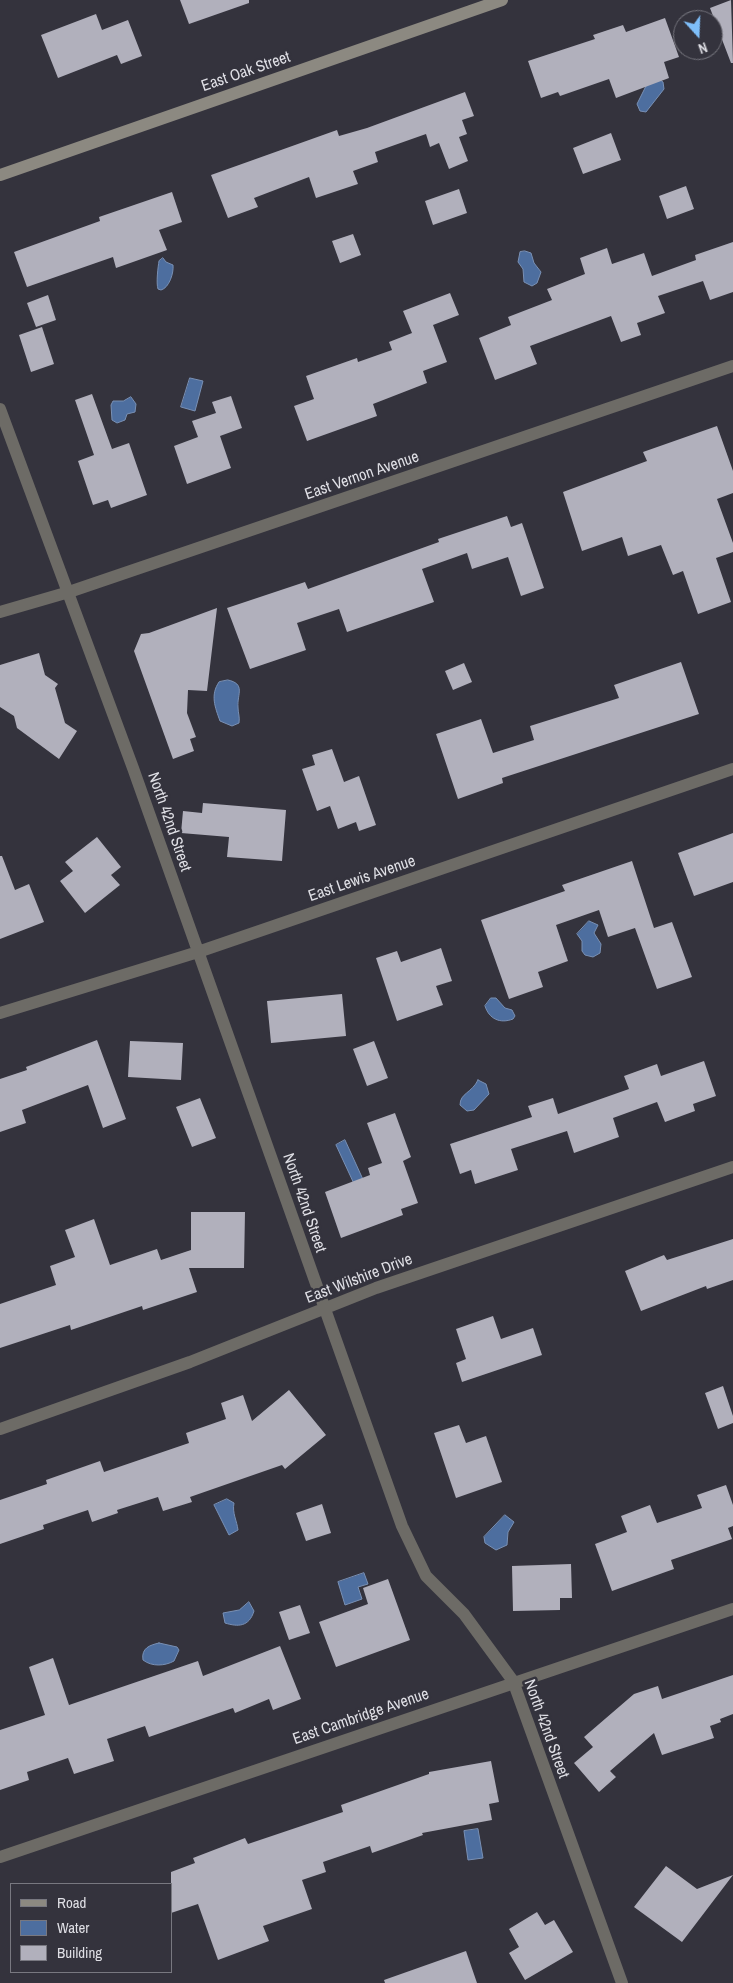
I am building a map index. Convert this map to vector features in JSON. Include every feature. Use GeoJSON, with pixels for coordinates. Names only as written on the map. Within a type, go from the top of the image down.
{"type":"FeatureCollection","features":[{"type":"Feature","properties":{"kind":"street","name":"East Oak Street"},"geometry":{"type":"LineString","coordinates":[[0,175],[502,0]]}},
{"type":"Feature","properties":{"kind":"street","name":"East Vernon Avenue"},"geometry":{"type":"LineString","coordinates":[[0,612],[69,592],[733,366]]}},
{"type":"Feature","properties":{"kind":"street","name":"North 42nd Street"},"geometry":{"type":"LineString","coordinates":[[0,409],[69,592],[198,952],[323,1310],[402,1526],[426,1576],[464,1614],[513,1682],[622,1983]]}},
{"type":"Feature","properties":{"kind":"street","name":"East Lewis Avenue"},"geometry":{"type":"LineString","coordinates":[[0,1013],[198,952],[733,769]]}},
{"type":"Feature","properties":{"kind":"street","name":"East Wilshire Drive"},"geometry":{"type":"LineString","coordinates":[[0,1429],[190,1362],[376,1288],[733,1167]]}},
{"type":"Feature","properties":{"kind":"street","name":"East Cambridge Avenue"},"geometry":{"type":"LineString","coordinates":[[0,1857],[733,1608]]}},
{"type":"Feature","properties":{"kind":"water"},"geometry":{"type":"Polygon","coordinates":[[[660,80],[663,82],[664,89],[646,112],[640,111],[637,104],[647,84],[660,80]]]}},
{"type":"Feature","properties":{"kind":"water"},"geometry":{"type":"Polygon","coordinates":[[[520,252],[531,253],[534,263],[541,272],[537,283],[532,286],[524,282],[523,269],[518,262],[520,252]]]}},
{"type":"Feature","properties":{"kind":"water"},"geometry":{"type":"Polygon","coordinates":[[[163,258],[166,262],[173,265],[173,268],[169,283],[161,290],[158,289],[157,275],[159,261],[163,258]]]}},
{"type":"Feature","properties":{"kind":"water"},"geometry":{"type":"Polygon","coordinates":[[[190,378],[203,381],[195,411],[181,407],[190,378]]]}},
{"type":"Feature","properties":{"kind":"water"},"geometry":{"type":"Polygon","coordinates":[[[131,397],[136,404],[135,412],[127,414],[125,420],[117,423],[112,420],[111,405],[113,401],[123,401],[131,397]]]}},
{"type":"Feature","properties":{"kind":"water"},"geometry":{"type":"Polygon","coordinates":[[[228,680],[234,682],[239,687],[239,723],[232,726],[220,721],[214,701],[216,687],[219,682],[228,680]]]}},
{"type":"Feature","properties":{"kind":"water"},"geometry":{"type":"Polygon","coordinates":[[[589,921],[598,925],[594,933],[601,944],[600,953],[593,957],[585,955],[582,951],[582,941],[577,934],[589,921]]]}},
{"type":"Feature","properties":{"kind":"water"},"geometry":{"type":"Polygon","coordinates":[[[491,998],[496,998],[505,1008],[512,1010],[515,1016],[513,1019],[499,1021],[492,1017],[485,1006],[491,998]]]}},
{"type":"Feature","properties":{"kind":"water"},"geometry":{"type":"Polygon","coordinates":[[[478,1080],[486,1084],[489,1094],[474,1110],[467,1111],[460,1105],[462,1098],[473,1088],[478,1080]]]}},
{"type":"Feature","properties":{"kind":"water"},"geometry":{"type":"Polygon","coordinates":[[[345,1140],[371,1197],[362,1201],[336,1145],[345,1140]]]}},
{"type":"Feature","properties":{"kind":"water"},"geometry":{"type":"Polygon","coordinates":[[[227,1499],[234,1503],[234,1514],[238,1530],[229,1535],[214,1505],[227,1499]]]}},
{"type":"Feature","properties":{"kind":"water"},"geometry":{"type":"Polygon","coordinates":[[[505,1515],[514,1522],[508,1532],[507,1545],[496,1550],[485,1543],[484,1537],[505,1515]]]}},
{"type":"Feature","properties":{"kind":"water"},"geometry":{"type":"Polygon","coordinates":[[[364,1573],[368,1584],[358,1587],[362,1599],[345,1605],[338,1582],[364,1573]]]}},
{"type":"Feature","properties":{"kind":"water"},"geometry":{"type":"Polygon","coordinates":[[[249,1602],[254,1611],[246,1623],[234,1625],[225,1623],[223,1613],[239,1610],[249,1602]]]}},
{"type":"Feature","properties":{"kind":"water"},"geometry":{"type":"Polygon","coordinates":[[[159,1643],[177,1647],[179,1650],[174,1661],[158,1665],[150,1664],[143,1660],[145,1650],[149,1646],[159,1643]]]}},
{"type":"Feature","properties":{"kind":"water"},"geometry":{"type":"Polygon","coordinates":[[[478,1829],[483,1858],[468,1860],[464,1831],[478,1829]]]}},
{"type":"Feature","properties":{"kind":"building"},"geometry":{"type":"Polygon","coordinates":[[[180,0],[249,0],[249,3],[189,24],[180,0]]]}},
{"type":"Feature","properties":{"kind":"building"},"geometry":{"type":"Polygon","coordinates":[[[731,0],[733,63],[731,63],[723,42],[723,10],[711,10],[710,8],[731,0]]]}},
{"type":"Feature","properties":{"kind":"building"},"geometry":{"type":"Polygon","coordinates":[[[96,14],[102,30],[128,20],[142,56],[121,64],[117,55],[58,78],[41,35],[96,14]]]}},
{"type":"Feature","properties":{"kind":"building"},"geometry":{"type":"Polygon","coordinates":[[[665,18],[673,40],[673,59],[664,62],[669,78],[616,98],[609,79],[560,96],[558,92],[541,98],[528,61],[595,39],[593,35],[623,25],[626,32],[665,18]]]}},
{"type":"Feature","properties":{"kind":"building"},"geometry":{"type":"Polygon","coordinates":[[[465,92],[474,116],[462,120],[467,134],[459,137],[468,161],[449,169],[439,143],[430,147],[426,134],[375,152],[378,162],[353,171],[358,184],[316,198],[309,177],[254,198],[258,207],[228,218],[211,175],[337,130],[339,136],[367,128],[465,92]]]}},
{"type":"Feature","properties":{"kind":"building"},"geometry":{"type":"Polygon","coordinates":[[[611,133],[621,160],[583,174],[573,148],[611,133]]]}},
{"type":"Feature","properties":{"kind":"building"},"geometry":{"type":"Polygon","coordinates":[[[686,186],[694,209],[667,219],[659,196],[686,186]]]}},
{"type":"Feature","properties":{"kind":"building"},"geometry":{"type":"Polygon","coordinates":[[[459,189],[467,213],[433,225],[425,201],[459,189]]]}},
{"type":"Feature","properties":{"kind":"building"},"geometry":{"type":"Polygon","coordinates":[[[172,192],[182,222],[159,230],[167,250],[116,268],[113,257],[27,287],[14,252],[100,221],[99,217],[172,192]]]}},
{"type":"Feature","properties":{"kind":"building"},"geometry":{"type":"Polygon","coordinates":[[[353,234],[361,255],[340,263],[332,241],[353,234]]]}},
{"type":"Feature","properties":{"kind":"building"},"geometry":{"type":"Polygon","coordinates":[[[733,242],[733,292],[710,300],[703,281],[658,296],[665,313],[637,323],[641,335],[621,342],[611,316],[530,346],[537,364],[495,380],[479,338],[511,325],[508,317],[552,300],[547,289],[585,274],[580,258],[607,248],[612,264],[644,253],[652,276],[696,260],[695,255],[733,242]]]}},
{"type":"Feature","properties":{"kind":"building"},"geometry":{"type":"Polygon","coordinates":[[[450,293],[459,315],[433,325],[447,362],[423,371],[427,383],[373,404],[377,416],[307,441],[294,406],[314,399],[306,376],[357,358],[358,362],[392,350],[389,342],[412,333],[403,311],[450,293]]]}},
{"type":"Feature","properties":{"kind":"building"},"geometry":{"type":"Polygon","coordinates":[[[48,295],[56,320],[36,327],[27,303],[48,295]]]}},
{"type":"Feature","properties":{"kind":"building"},"geometry":{"type":"Polygon","coordinates":[[[42,327],[54,364],[31,372],[19,335],[42,327]]]}},
{"type":"Feature","properties":{"kind":"building"},"geometry":{"type":"Polygon","coordinates":[[[92,394],[112,449],[129,443],[147,495],[111,508],[108,500],[93,505],[78,461],[94,455],[75,400],[92,394]]]}},
{"type":"Feature","properties":{"kind":"building"},"geometry":{"type":"Polygon","coordinates":[[[231,396],[242,428],[220,436],[231,468],[187,484],[174,446],[198,437],[192,421],[216,413],[212,402],[231,396]]]}},
{"type":"Feature","properties":{"kind":"building"},"geometry":{"type":"Polygon","coordinates":[[[717,426],[733,471],[733,493],[717,499],[733,543],[733,552],[716,558],[731,602],[698,614],[683,571],[673,575],[661,545],[628,556],[622,537],[582,551],[563,492],[647,461],[643,452],[717,426]]]}},
{"type":"Feature","properties":{"kind":"building"},"geometry":{"type":"Polygon","coordinates":[[[507,516],[511,527],[522,523],[544,588],[521,596],[508,557],[472,569],[467,553],[422,569],[434,602],[347,632],[339,609],[297,623],[306,650],[250,669],[227,608],[305,582],[308,589],[439,542],[438,539],[507,516]]]}},
{"type":"Feature","properties":{"kind":"building"},"geometry":{"type":"Polygon","coordinates":[[[217,608],[207,691],[188,690],[187,713],[196,737],[190,739],[194,751],[173,759],[134,651],[141,634],[149,633],[217,608]]]}},
{"type":"Feature","properties":{"kind":"building"},"geometry":{"type":"Polygon","coordinates":[[[39,653],[45,675],[58,684],[55,688],[65,723],[77,731],[59,759],[17,728],[14,716],[0,707],[0,665],[39,653]]]}},
{"type":"Feature","properties":{"kind":"building"},"geometry":{"type":"Polygon","coordinates":[[[681,662],[699,714],[502,778],[503,783],[458,799],[436,734],[481,719],[493,753],[534,740],[530,726],[619,698],[614,685],[681,662]]]}},
{"type":"Feature","properties":{"kind":"building"},"geometry":{"type":"Polygon","coordinates":[[[464,663],[472,682],[453,690],[445,671],[464,663]]]}},
{"type":"Feature","properties":{"kind":"building"},"geometry":{"type":"Polygon","coordinates":[[[332,749],[344,782],[359,776],[376,825],[359,831],[356,822],[338,829],[330,806],[317,811],[302,769],[315,765],[312,755],[332,749]]]}},
{"type":"Feature","properties":{"kind":"building"},"geometry":{"type":"Polygon","coordinates":[[[203,803],[286,810],[282,861],[227,857],[229,837],[181,833],[183,811],[202,813],[203,803]]]}},
{"type":"Feature","properties":{"kind":"building"},"geometry":{"type":"Polygon","coordinates":[[[733,833],[733,882],[694,896],[678,853],[733,833]]]}},
{"type":"Feature","properties":{"kind":"building"},"geometry":{"type":"Polygon","coordinates":[[[97,837],[121,867],[111,875],[120,885],[85,913],[60,881],[73,871],[65,862],[97,837]]]}},
{"type":"Feature","properties":{"kind":"building"},"geometry":{"type":"Polygon","coordinates":[[[0,856],[2,856],[15,890],[29,884],[44,922],[0,939],[0,856]]]}},
{"type":"Feature","properties":{"kind":"building"},"geometry":{"type":"Polygon","coordinates":[[[632,861],[654,928],[672,922],[692,977],[657,989],[635,928],[608,937],[599,910],[556,925],[568,961],[538,972],[543,987],[509,999],[481,920],[565,891],[562,885],[632,861]]]}},
{"type":"Feature","properties":{"kind":"building"},"geometry":{"type":"Polygon","coordinates":[[[441,948],[452,981],[436,986],[443,1005],[397,1021],[376,958],[397,951],[401,962],[441,948]]]}},
{"type":"Feature","properties":{"kind":"building"},"geometry":{"type":"Polygon","coordinates":[[[342,994],[346,1036],[271,1043],[267,1001],[342,994]]]}},
{"type":"Feature","properties":{"kind":"building"},"geometry":{"type":"Polygon","coordinates":[[[97,1040],[126,1119],[103,1128],[88,1085],[22,1110],[26,1123],[0,1132],[0,1079],[27,1070],[26,1067],[97,1040]]]}},
{"type":"Feature","properties":{"kind":"building"},"geometry":{"type":"Polygon","coordinates":[[[130,1041],[183,1043],[181,1080],[128,1077],[130,1041]]]}},
{"type":"Feature","properties":{"kind":"building"},"geometry":{"type":"Polygon","coordinates":[[[374,1041],[388,1078],[367,1086],[353,1049],[374,1041]]]}},
{"type":"Feature","properties":{"kind":"building"},"geometry":{"type":"Polygon","coordinates":[[[704,1061],[716,1096],[693,1104],[695,1111],[665,1122],[657,1102],[613,1118],[619,1137],[574,1153],[567,1131],[511,1149],[518,1170],[475,1184],[471,1170],[460,1174],[450,1144],[532,1117],[528,1106],[553,1098],[558,1114],[629,1089],[624,1076],[657,1064],[661,1076],[704,1061]]]}},
{"type":"Feature","properties":{"kind":"building"},"geometry":{"type":"Polygon","coordinates":[[[200,1098],[216,1138],[192,1147],[176,1107],[200,1098]]]}},
{"type":"Feature","properties":{"kind":"building"},"geometry":{"type":"Polygon","coordinates":[[[395,1113],[411,1157],[403,1161],[418,1203],[401,1209],[403,1215],[341,1238],[325,1192],[370,1175],[368,1168],[382,1163],[367,1123],[395,1113]]]}},
{"type":"Feature","properties":{"kind":"building"},"geometry":{"type":"Polygon","coordinates":[[[191,1212],[245,1212],[244,1268],[189,1268],[197,1292],[143,1310],[142,1306],[71,1330],[70,1325],[0,1348],[0,1304],[56,1285],[50,1266],[75,1257],[65,1230],[94,1219],[110,1265],[157,1249],[161,1260],[191,1250],[191,1212]]]}},
{"type":"Feature","properties":{"kind":"building"},"geometry":{"type":"Polygon","coordinates":[[[733,1239],[733,1280],[707,1289],[706,1286],[641,1311],[625,1271],[664,1255],[667,1260],[733,1239]]]}},
{"type":"Feature","properties":{"kind":"building"},"geometry":{"type":"Polygon","coordinates":[[[493,1316],[501,1339],[533,1328],[542,1355],[462,1382],[456,1363],[466,1359],[456,1329],[493,1316]]]}},
{"type":"Feature","properties":{"kind":"building"},"geometry":{"type":"Polygon","coordinates":[[[723,1386],[733,1416],[733,1423],[718,1429],[705,1393],[723,1386]]]}},
{"type":"Feature","properties":{"kind":"building"},"geometry":{"type":"Polygon","coordinates":[[[289,1390],[326,1435],[285,1469],[282,1465],[190,1497],[192,1502],[163,1511],[158,1497],[117,1510],[118,1513],[92,1522],[88,1510],[43,1525],[44,1529],[0,1544],[0,1500],[47,1484],[46,1480],[100,1461],[104,1472],[189,1443],[186,1433],[226,1419],[221,1403],[243,1395],[252,1421],[289,1390]]]}},
{"type":"Feature","properties":{"kind":"building"},"geometry":{"type":"Polygon","coordinates":[[[459,1425],[466,1443],[486,1436],[502,1482],[456,1498],[434,1433],[459,1425]]]}},
{"type":"Feature","properties":{"kind":"building"},"geometry":{"type":"Polygon","coordinates":[[[726,1485],[733,1505],[733,1526],[728,1528],[732,1539],[671,1560],[674,1569],[612,1591],[595,1544],[627,1532],[621,1516],[650,1505],[657,1523],[702,1508],[697,1495],[726,1485]]]}},
{"type":"Feature","properties":{"kind":"building"},"geometry":{"type":"Polygon","coordinates":[[[322,1504],[331,1533],[306,1541],[296,1513],[322,1504]]]}},
{"type":"Feature","properties":{"kind":"building"},"geometry":{"type":"Polygon","coordinates":[[[571,1564],[572,1598],[560,1598],[560,1610],[513,1611],[512,1566],[571,1564]]]}},
{"type":"Feature","properties":{"kind":"building"},"geometry":{"type":"Polygon","coordinates":[[[388,1579],[410,1640],[336,1667],[319,1622],[368,1604],[363,1588],[388,1579]]]}},
{"type":"Feature","properties":{"kind":"building"},"geometry":{"type":"Polygon","coordinates":[[[300,1605],[310,1633],[289,1640],[279,1612],[300,1605]]]}},
{"type":"Feature","properties":{"kind":"building"},"geometry":{"type":"Polygon","coordinates":[[[280,1646],[301,1699],[273,1710],[269,1699],[235,1713],[233,1708],[149,1737],[145,1726],[107,1739],[114,1761],[74,1774],[68,1758],[27,1772],[29,1780],[0,1790],[0,1730],[45,1715],[29,1667],[53,1658],[69,1705],[198,1661],[203,1676],[280,1646]]]}},
{"type":"Feature","properties":{"kind":"building"},"geometry":{"type":"Polygon","coordinates":[[[733,1675],[733,1714],[720,1719],[721,1722],[710,1726],[714,1738],[662,1755],[654,1733],[610,1771],[616,1777],[599,1792],[574,1763],[593,1747],[584,1737],[634,1694],[658,1686],[662,1699],[733,1675]]]}},
{"type":"Feature","properties":{"kind":"building"},"geometry":{"type":"Polygon","coordinates":[[[491,1761],[499,1802],[489,1804],[492,1820],[422,1833],[423,1835],[372,1853],[370,1846],[323,1862],[326,1872],[302,1880],[312,1909],[263,1926],[269,1941],[218,1960],[198,1904],[172,1913],[171,1872],[195,1863],[193,1858],[245,1838],[248,1844],[343,1812],[341,1805],[429,1774],[429,1772],[491,1761]]]}},
{"type":"Feature","properties":{"kind":"building"},"geometry":{"type":"Polygon","coordinates":[[[666,1866],[697,1889],[733,1875],[682,1942],[634,1907],[666,1866]]]}},
{"type":"Feature","properties":{"kind":"building"},"geometry":{"type":"Polygon","coordinates":[[[537,1912],[545,1925],[554,1920],[573,1952],[525,1980],[509,1953],[519,1947],[509,1929],[537,1912]]]}},
{"type":"Feature","properties":{"kind":"building"},"geometry":{"type":"Polygon","coordinates":[[[466,1951],[477,1983],[385,1983],[384,1980],[466,1951]]]}}]}
